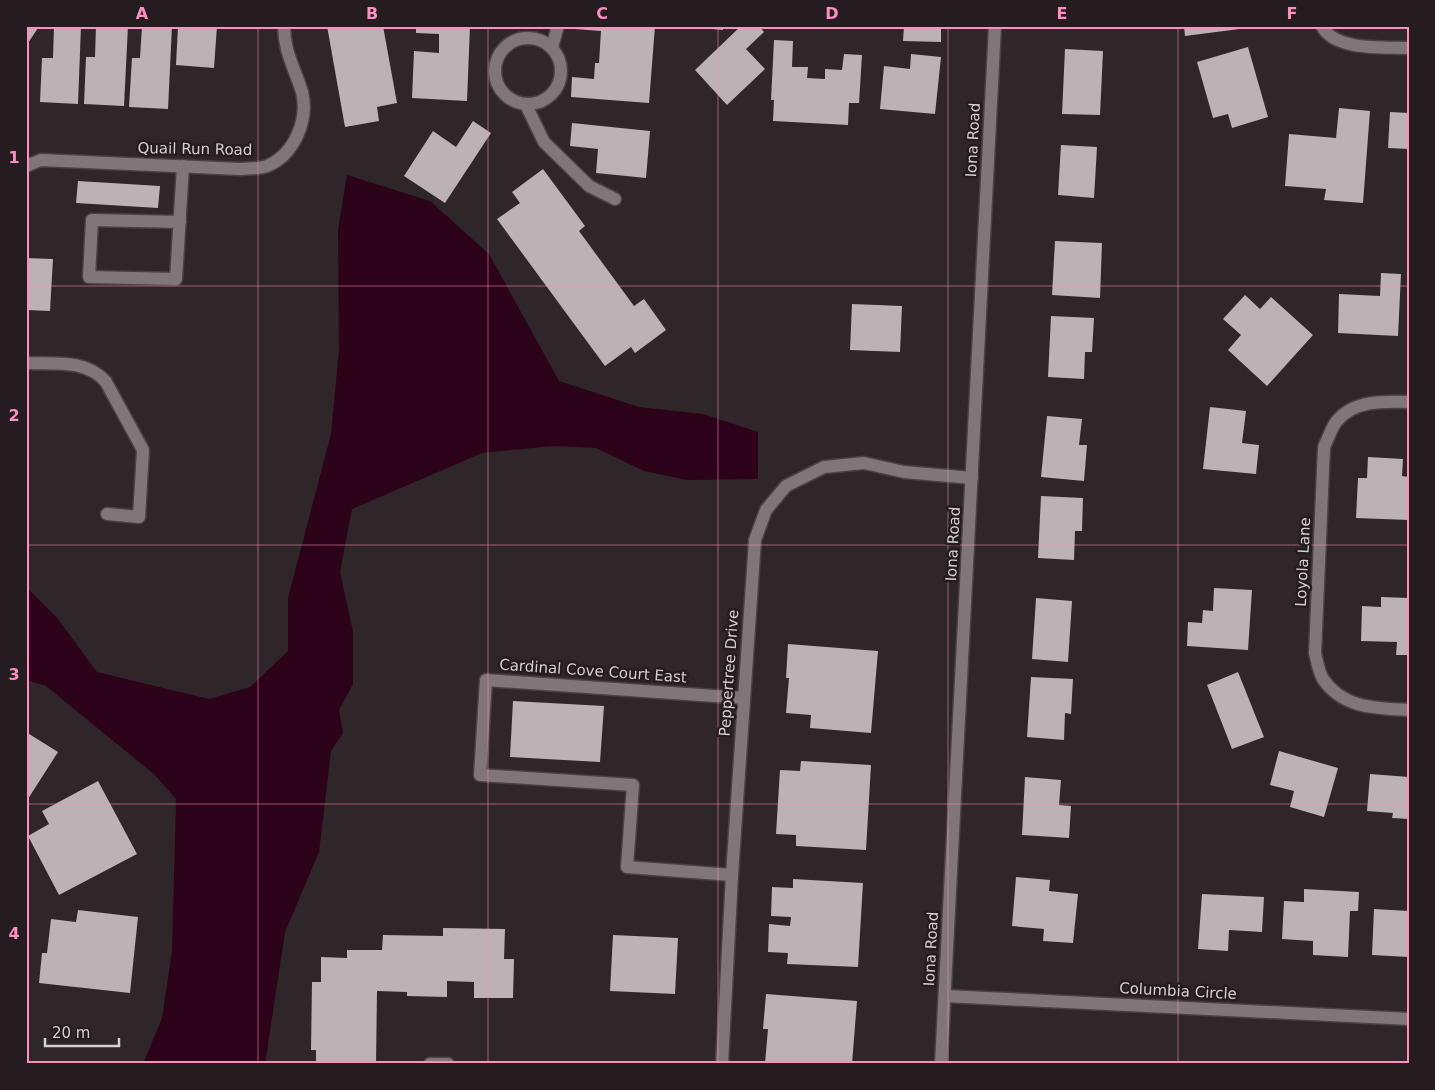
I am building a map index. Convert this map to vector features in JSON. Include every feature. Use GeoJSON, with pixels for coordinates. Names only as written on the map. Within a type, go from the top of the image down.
{"type":"FeatureCollection","features":[{"type":"Feature","properties":{"kind":"street","name":"Quail Run Road"},"geometry":{"type":"LineString","coordinates":[[26,166],[41,160],[240,169],[267,166],[290,149],[303,123],[302,94],[291,67],[284,26]]}},
{"type":"Feature","properties":{"kind":"street"},"geometry":{"type":"LineString","coordinates":[[552,47],[558,26]]}},
{"type":"Feature","properties":{"kind":"street","name":"Iona Road"},"geometry":{"type":"LineString","coordinates":[[941,1064],[995,26]]}},
{"type":"Feature","properties":{"kind":"street"},"geometry":{"type":"LineString","coordinates":[[1322,26],[1326,34],[1353,46],[1409,48]]}},
{"type":"Feature","properties":{"kind":"street"},"geometry":{"type":"LineString","coordinates":[[522,37],[533,37],[552,47],[558,57],[561,68],[560,79],[556,90],[548,98],[538,103],[526,104],[515,102],[498,88],[494,67],[498,56],[504,48],[522,37]]}},
{"type":"Feature","properties":{"kind":"street"},"geometry":{"type":"LineString","coordinates":[[526,104],[544,142],[589,186],[615,199]]}},
{"type":"Feature","properties":{"kind":"street"},"geometry":{"type":"LineString","coordinates":[[26,157],[41,160]]}},
{"type":"Feature","properties":{"kind":"street"},"geometry":{"type":"LineString","coordinates":[[180,222],[92,220],[89,277],[176,278],[180,222],[184,166]]}},
{"type":"Feature","properties":{"kind":"street"},"geometry":{"type":"LineString","coordinates":[[26,363],[75,364],[88,367],[98,373],[106,382],[143,450],[139,517],[107,514]]}},
{"type":"Feature","properties":{"kind":"street","name":"Loyola Lane"},"geometry":{"type":"LineString","coordinates":[[1409,402],[1388,401],[1360,405],[1337,421],[1324,447],[1315,653],[1323,679],[1341,698],[1366,708],[1409,710]]}},
{"type":"Feature","properties":{"kind":"street","name":"Peppertree Drive"},"geometry":{"type":"LineString","coordinates":[[722,1064],[743,698],[755,540],[766,510],[786,486],[824,468],[864,463],[904,472],[972,478]]}},
{"type":"Feature","properties":{"kind":"street","name":"Cardinal Cove Court East"},"geometry":{"type":"LineString","coordinates":[[732,875],[627,867],[633,785],[480,775],[485,689],[486,680],[743,698]]}},
{"type":"Feature","properties":{"kind":"street","name":"Columbia Circle"},"geometry":{"type":"LineString","coordinates":[[945,996],[1409,1019]]}},
{"type":"Feature","properties":{"kind":"street"},"geometry":{"type":"LineString","coordinates":[[430,1064],[448,1064]]}},
{"type":"Feature","properties":{"kind":"shaded area"},"geometry":{"type":"Polygon","coordinates":[[[347,175],[430,201],[489,254],[559,381],[639,407],[703,414],[758,432],[758,479],[687,480],[644,471],[596,448],[552,446],[482,453],[352,509],[340,572],[353,632],[353,684],[339,710],[343,733],[331,751],[319,852],[285,932],[265,1064],[143,1064],[162,1018],[172,951],[176,799],[155,775],[46,686],[26,680],[26,587],[58,619],[97,672],[209,699],[250,687],[288,651],[288,598],[331,434],[339,350],[338,230],[347,175]]]}},
{"type":"Feature","properties":{"kind":"building"},"geometry":{"type":"Polygon","coordinates":[[[26,26],[38,28],[26,46],[26,26]]]}},
{"type":"Feature","properties":{"kind":"building"},"geometry":{"type":"Polygon","coordinates":[[[54,26],[81,26],[78,104],[40,102],[42,58],[53,58],[54,26]]]}},
{"type":"Feature","properties":{"kind":"building"},"geometry":{"type":"Polygon","coordinates":[[[96,26],[128,26],[124,106],[84,104],[86,57],[95,57],[96,26]]]}},
{"type":"Feature","properties":{"kind":"building"},"geometry":{"type":"Polygon","coordinates":[[[142,26],[172,26],[168,109],[129,107],[132,58],[140,58],[142,26]]]}},
{"type":"Feature","properties":{"kind":"building"},"geometry":{"type":"Polygon","coordinates":[[[178,26],[217,26],[214,68],[176,65],[178,26]]]}},
{"type":"Feature","properties":{"kind":"building"},"geometry":{"type":"Polygon","coordinates":[[[327,26],[383,26],[397,103],[377,107],[379,121],[345,127],[327,26]]]}},
{"type":"Feature","properties":{"kind":"building"},"geometry":{"type":"Polygon","coordinates":[[[416,26],[470,26],[467,101],[412,98],[414,51],[439,53],[439,34],[416,33],[416,26]]]}},
{"type":"Feature","properties":{"kind":"building"},"geometry":{"type":"Polygon","coordinates":[[[575,26],[655,26],[649,103],[571,97],[572,77],[594,79],[595,63],[599,63],[601,31],[575,29],[575,26]]]}},
{"type":"Feature","properties":{"kind":"building"},"geometry":{"type":"Polygon","coordinates":[[[679,26],[723,26],[723,30],[679,26]]]}},
{"type":"Feature","properties":{"kind":"building"},"geometry":{"type":"Polygon","coordinates":[[[741,26],[759,26],[764,32],[746,49],[765,69],[727,105],[695,70],[741,26]]]}},
{"type":"Feature","properties":{"kind":"building"},"geometry":{"type":"Polygon","coordinates":[[[904,26],[941,26],[941,42],[903,41],[904,26]]]}},
{"type":"Feature","properties":{"kind":"building"},"geometry":{"type":"Polygon","coordinates":[[[1184,26],[1255,26],[1255,27],[1185,36],[1184,26]]]}},
{"type":"Feature","properties":{"kind":"building"},"geometry":{"type":"Polygon","coordinates":[[[774,40],[793,41],[792,67],[808,67],[807,78],[825,79],[825,69],[842,70],[844,54],[862,55],[859,103],[849,103],[848,125],[773,121],[774,100],[771,100],[774,40]]]}},
{"type":"Feature","properties":{"kind":"building"},"geometry":{"type":"Polygon","coordinates":[[[1248,47],[1268,117],[1232,128],[1228,114],[1213,118],[1197,62],[1248,47]]]}},
{"type":"Feature","properties":{"kind":"building"},"geometry":{"type":"Polygon","coordinates":[[[1065,49],[1103,51],[1100,115],[1062,114],[1065,49]]]}},
{"type":"Feature","properties":{"kind":"building"},"geometry":{"type":"Polygon","coordinates":[[[911,54],[941,57],[935,114],[880,109],[884,66],[910,69],[911,54]]]}},
{"type":"Feature","properties":{"kind":"building"},"geometry":{"type":"Polygon","coordinates":[[[1339,108],[1370,111],[1363,203],[1324,200],[1326,189],[1285,186],[1289,134],[1336,138],[1339,108]]]}},
{"type":"Feature","properties":{"kind":"building"},"geometry":{"type":"Polygon","coordinates":[[[1390,112],[1409,113],[1409,149],[1388,148],[1390,112]]]}},
{"type":"Feature","properties":{"kind":"building"},"geometry":{"type":"Polygon","coordinates":[[[473,121],[491,133],[445,203],[404,176],[433,131],[456,147],[473,121]]]}},
{"type":"Feature","properties":{"kind":"building"},"geometry":{"type":"Polygon","coordinates":[[[572,123],[650,131],[646,178],[596,173],[598,149],[570,146],[572,123]]]}},
{"type":"Feature","properties":{"kind":"building"},"geometry":{"type":"Polygon","coordinates":[[[1061,145],[1097,147],[1094,198],[1058,195],[1061,145]]]}},
{"type":"Feature","properties":{"kind":"building"},"geometry":{"type":"Polygon","coordinates":[[[543,169],[585,226],[579,231],[634,306],[644,299],[666,330],[635,353],[631,347],[605,366],[497,219],[520,203],[512,192],[543,169]]]}},
{"type":"Feature","properties":{"kind":"building"},"geometry":{"type":"Polygon","coordinates":[[[78,181],[160,186],[158,208],[76,203],[78,181]]]}},
{"type":"Feature","properties":{"kind":"building"},"geometry":{"type":"Polygon","coordinates":[[[1055,241],[1102,243],[1100,298],[1052,295],[1055,241]]]}},
{"type":"Feature","properties":{"kind":"building"},"geometry":{"type":"Polygon","coordinates":[[[26,258],[53,259],[50,311],[26,310],[26,258]]]}},
{"type":"Feature","properties":{"kind":"building"},"geometry":{"type":"Polygon","coordinates":[[[1381,273],[1401,274],[1398,336],[1338,333],[1339,294],[1380,296],[1381,273]]]}},
{"type":"Feature","properties":{"kind":"building"},"geometry":{"type":"Polygon","coordinates":[[[1245,295],[1260,309],[1271,297],[1313,335],[1267,386],[1228,350],[1241,335],[1223,319],[1245,295]]]}},
{"type":"Feature","properties":{"kind":"building"},"geometry":{"type":"Polygon","coordinates":[[[852,304],[902,306],[900,352],[850,350],[852,304]]]}},
{"type":"Feature","properties":{"kind":"building"},"geometry":{"type":"Polygon","coordinates":[[[1051,316],[1094,318],[1092,352],[1085,352],[1084,379],[1048,377],[1051,316]]]}},
{"type":"Feature","properties":{"kind":"building"},"geometry":{"type":"Polygon","coordinates":[[[1210,407],[1246,411],[1242,443],[1259,445],[1256,474],[1203,469],[1210,407]]]}},
{"type":"Feature","properties":{"kind":"building"},"geometry":{"type":"Polygon","coordinates":[[[1047,416],[1082,419],[1079,445],[1087,445],[1084,481],[1041,477],[1047,416]]]}},
{"type":"Feature","properties":{"kind":"building"},"geometry":{"type":"Polygon","coordinates":[[[1368,457],[1403,459],[1402,476],[1409,477],[1409,520],[1356,518],[1358,478],[1367,478],[1368,457]]]}},
{"type":"Feature","properties":{"kind":"building"},"geometry":{"type":"Polygon","coordinates":[[[1041,496],[1083,498],[1082,531],[1075,531],[1074,560],[1038,558],[1041,496]]]}},
{"type":"Feature","properties":{"kind":"building"},"geometry":{"type":"Polygon","coordinates":[[[1214,588],[1252,590],[1248,650],[1187,646],[1188,622],[1202,623],[1203,610],[1213,611],[1214,588]]]}},
{"type":"Feature","properties":{"kind":"building"},"geometry":{"type":"Polygon","coordinates":[[[1381,597],[1409,598],[1409,655],[1396,655],[1397,642],[1361,641],[1362,606],[1381,607],[1381,597]]]}},
{"type":"Feature","properties":{"kind":"building"},"geometry":{"type":"Polygon","coordinates":[[[1036,598],[1072,601],[1068,662],[1032,659],[1036,598]]]}},
{"type":"Feature","properties":{"kind":"building"},"geometry":{"type":"Polygon","coordinates":[[[788,644],[878,651],[871,733],[810,728],[811,715],[786,713],[789,678],[786,678],[788,644]]]}},
{"type":"Feature","properties":{"kind":"building"},"geometry":{"type":"Polygon","coordinates":[[[1238,672],[1264,737],[1232,749],[1207,685],[1238,672]]]}},
{"type":"Feature","properties":{"kind":"building"},"geometry":{"type":"Polygon","coordinates":[[[1031,677],[1073,679],[1071,714],[1065,713],[1064,740],[1027,737],[1031,677]]]}},
{"type":"Feature","properties":{"kind":"building"},"geometry":{"type":"Polygon","coordinates":[[[513,701],[604,706],[600,762],[510,757],[513,701]]]}},
{"type":"Feature","properties":{"kind":"building"},"geometry":{"type":"Polygon","coordinates":[[[26,732],[58,752],[26,802],[26,732]]]}},
{"type":"Feature","properties":{"kind":"building"},"geometry":{"type":"Polygon","coordinates":[[[1279,751],[1338,768],[1324,817],[1290,807],[1294,791],[1270,785],[1279,751]]]}},
{"type":"Feature","properties":{"kind":"building"},"geometry":{"type":"Polygon","coordinates":[[[801,761],[871,765],[866,850],[796,846],[796,835],[776,834],[780,770],[800,771],[801,761]]]}},
{"type":"Feature","properties":{"kind":"building"},"geometry":{"type":"Polygon","coordinates":[[[1370,774],[1409,777],[1409,819],[1392,818],[1393,813],[1367,811],[1370,774]]]}},
{"type":"Feature","properties":{"kind":"building"},"geometry":{"type":"Polygon","coordinates":[[[1025,777],[1061,780],[1059,805],[1071,806],[1069,838],[1022,835],[1025,777]]]}},
{"type":"Feature","properties":{"kind":"building"},"geometry":{"type":"Polygon","coordinates":[[[98,781],[137,854],[59,895],[28,836],[49,824],[42,811],[98,781]]]}},
{"type":"Feature","properties":{"kind":"building"},"geometry":{"type":"Polygon","coordinates":[[[1016,877],[1050,880],[1049,891],[1078,894],[1073,943],[1043,941],[1044,929],[1012,926],[1016,877]]]}},
{"type":"Feature","properties":{"kind":"building"},"geometry":{"type":"Polygon","coordinates":[[[793,879],[863,883],[858,967],[787,964],[788,953],[768,952],[769,924],[790,926],[791,917],[771,916],[772,887],[793,888],[793,879]]]}},
{"type":"Feature","properties":{"kind":"building"},"geometry":{"type":"Polygon","coordinates":[[[1304,889],[1359,892],[1358,911],[1350,911],[1348,957],[1313,955],[1313,941],[1282,939],[1284,901],[1304,902],[1304,889]]]}},
{"type":"Feature","properties":{"kind":"building"},"geometry":{"type":"Polygon","coordinates":[[[1202,894],[1264,897],[1262,932],[1229,930],[1228,951],[1198,949],[1202,894]]]}},
{"type":"Feature","properties":{"kind":"building"},"geometry":{"type":"Polygon","coordinates":[[[1374,909],[1409,911],[1409,957],[1372,955],[1374,909]]]}},
{"type":"Feature","properties":{"kind":"building"},"geometry":{"type":"Polygon","coordinates":[[[78,910],[138,917],[130,993],[39,983],[42,953],[47,953],[51,919],[76,922],[78,910]]]}},
{"type":"Feature","properties":{"kind":"building"},"geometry":{"type":"Polygon","coordinates":[[[443,928],[505,929],[504,959],[514,959],[513,998],[474,998],[474,982],[447,981],[447,997],[407,996],[407,992],[377,991],[376,1064],[316,1064],[316,1050],[311,1050],[312,982],[321,982],[321,957],[347,958],[347,950],[382,950],[383,935],[443,936],[443,928]]]}},
{"type":"Feature","properties":{"kind":"building"},"geometry":{"type":"Polygon","coordinates":[[[613,935],[678,938],[675,994],[610,991],[613,935]]]}},
{"type":"Feature","properties":{"kind":"building"},"geometry":{"type":"Polygon","coordinates":[[[766,994],[857,1001],[852,1064],[765,1063],[768,1029],[763,1029],[766,994]]]}}]}
